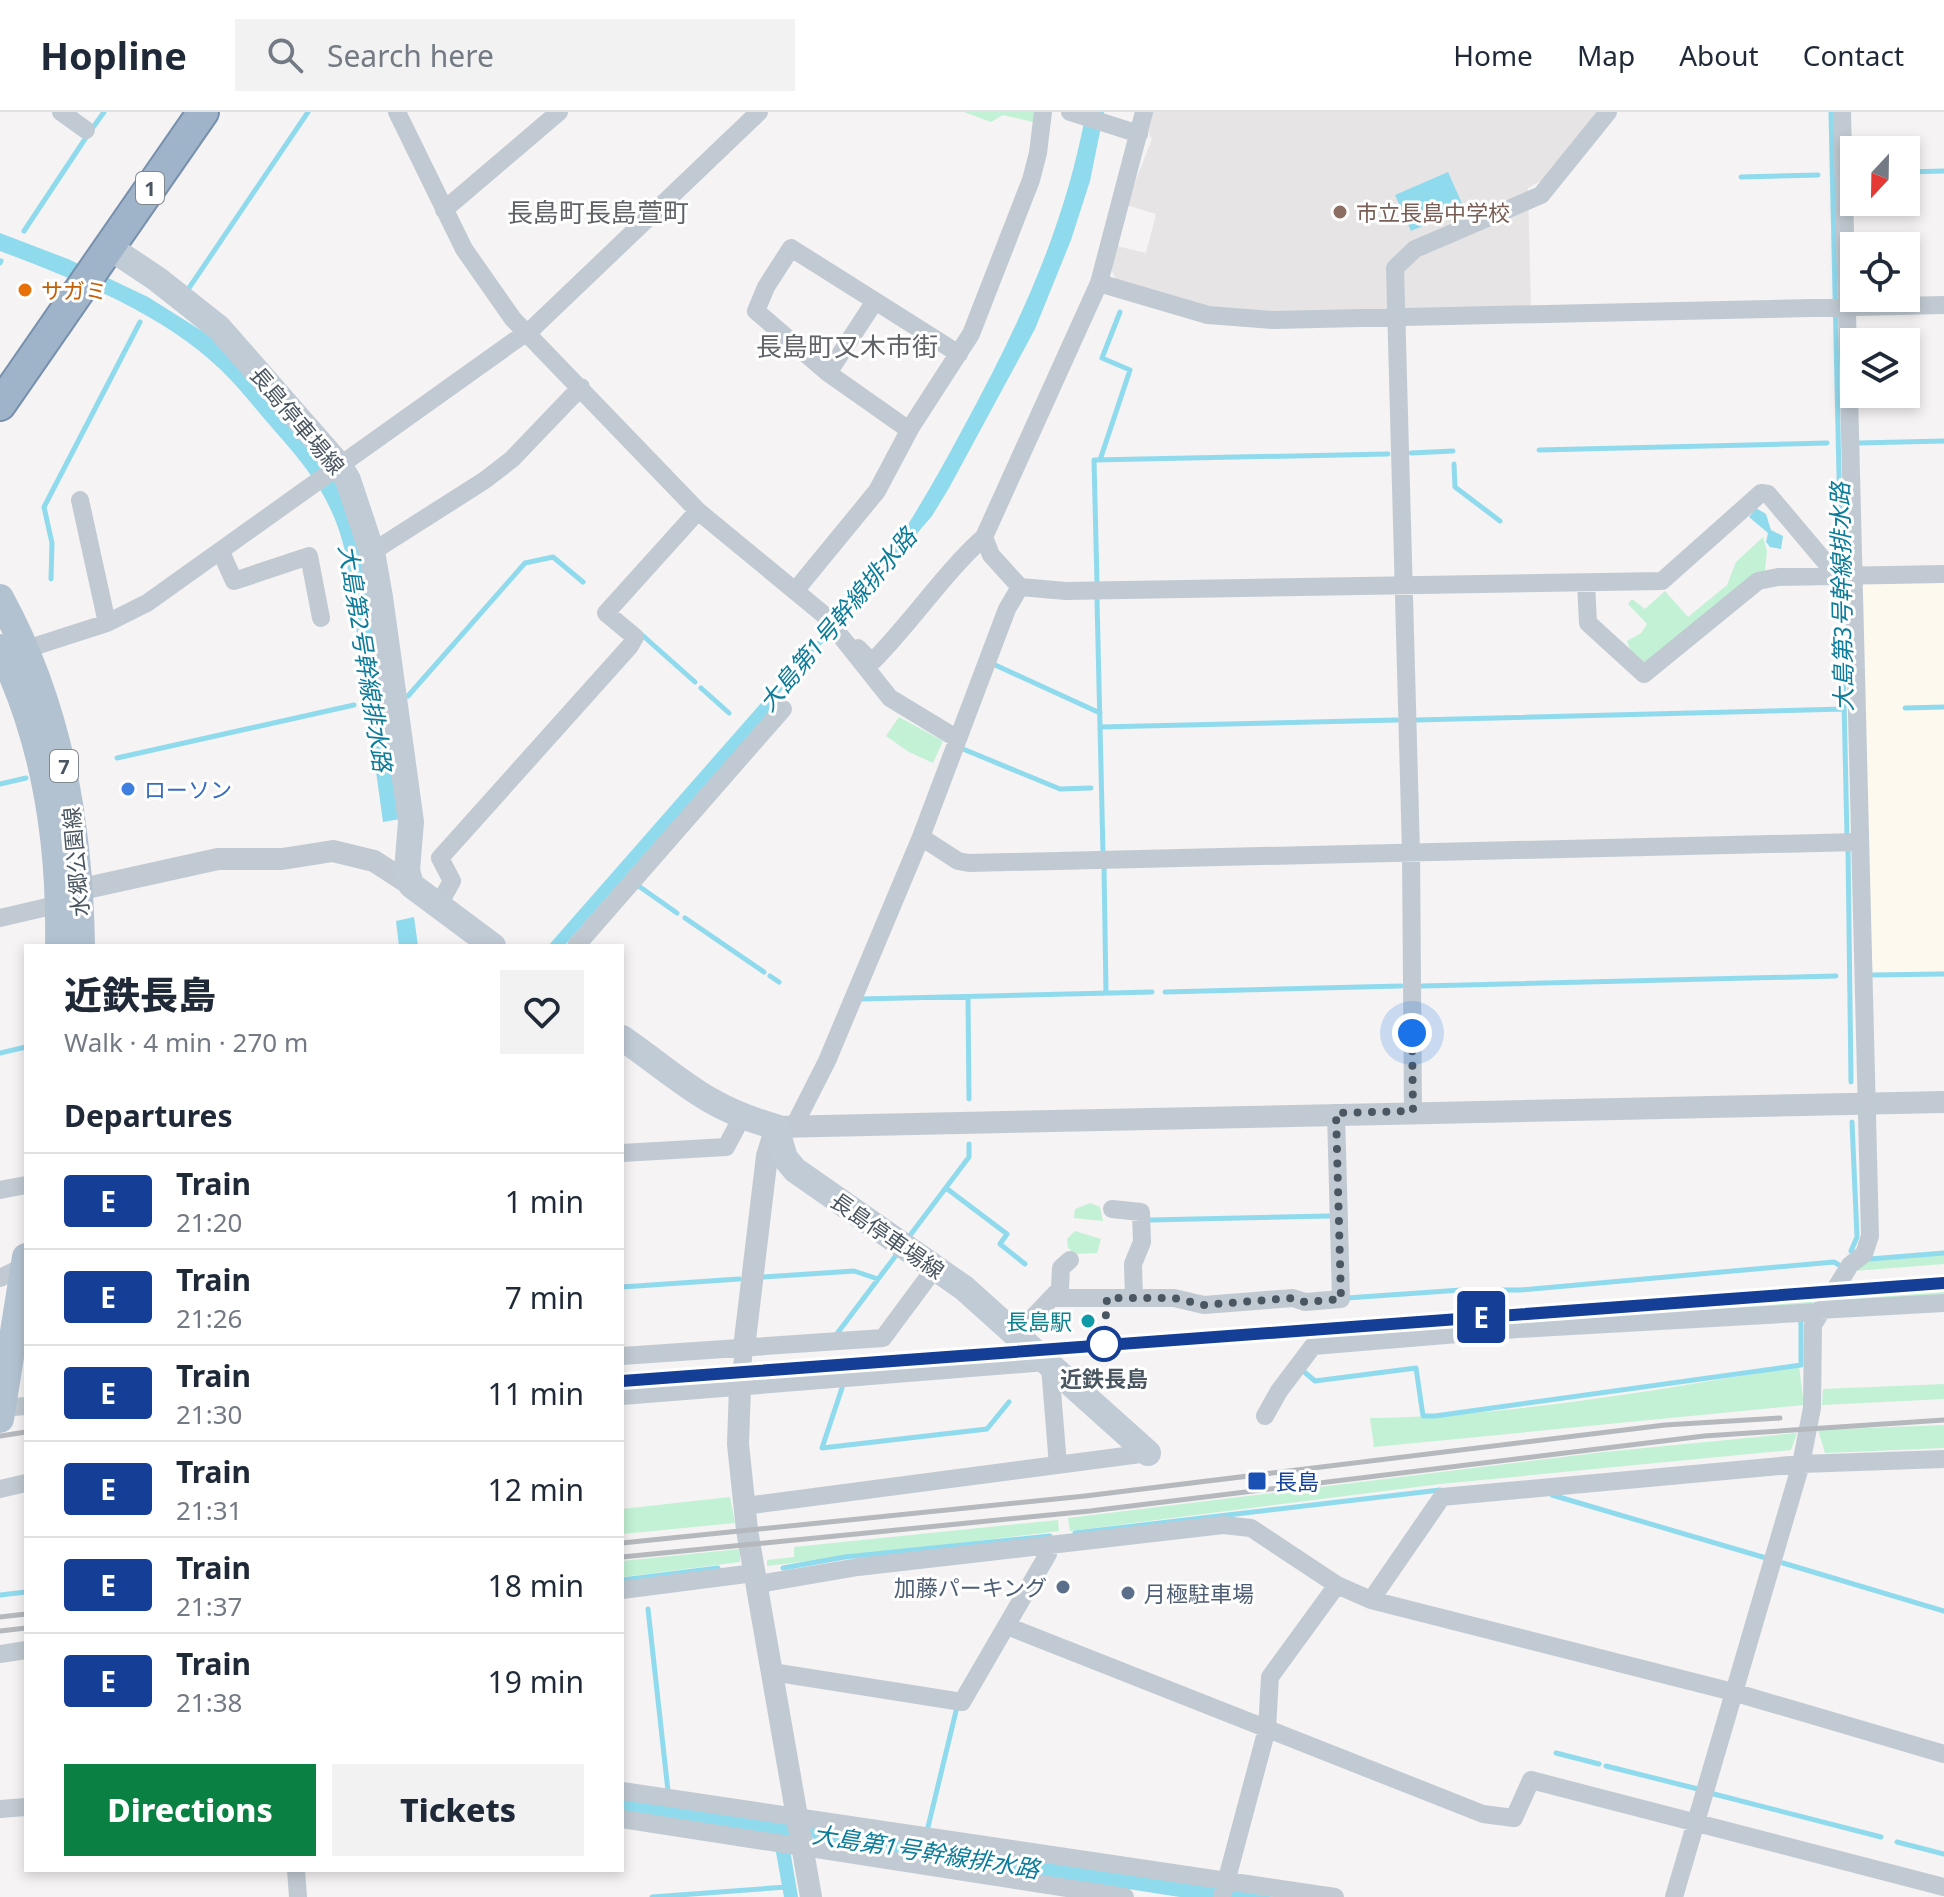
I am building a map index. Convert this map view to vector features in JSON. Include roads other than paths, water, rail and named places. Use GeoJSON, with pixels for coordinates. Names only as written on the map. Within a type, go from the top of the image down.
{"type":"FeatureCollection","features":[{"type":"Feature","properties":{"kind":"highway","name":"1"},"geometry":{"type":"LineString","coordinates":[[0,405],[203,112]]}},
{"type":"Feature","properties":{"kind":"main road","name":"長島停車場線"},"geometry":{"type":"LineString","coordinates":[[96,266],[157,279],[219,328],[336,467],[372,552],[411,822],[407,870],[411,885]]}},
{"type":"Feature","properties":{"kind":"main road","name":"水郷公園線"},"geometry":{"type":"LineString","coordinates":[[0,598],[7,652],[65,768],[66,896],[59,944]]}},
{"type":"Feature","properties":{"kind":"main road"},"geometry":{"type":"LineString","coordinates":[[411,885],[490,944]]}},
{"type":"Feature","properties":{"kind":"main road","name":"水郷公園線"},"geometry":{"type":"LineString","coordinates":[[66,896],[80,944]]}},
{"type":"Feature","properties":{"kind":"main road"},"geometry":{"type":"LineString","coordinates":[[624,1040],[680,1084],[742,1117],[785,1127]]}},
{"type":"Feature","properties":{"kind":"main road","name":"長島停車場線"},"geometry":{"type":"LineString","coordinates":[[785,1127],[785,1158],[795,1170],[935,1268],[1018,1333],[1048,1364],[1148,1453]]}},
{"type":"Feature","properties":{"kind":"main road"},"geometry":{"type":"LineString","coordinates":[[0,1419],[24,1269]]}},
{"type":"Feature","properties":{"kind":"street"},"geometry":{"type":"LineString","coordinates":[[61,112],[86,130]]}},
{"type":"Feature","properties":{"kind":"street"},"geometry":{"type":"LineString","coordinates":[[397,112],[476,269],[526,332],[698,511],[795,591],[872,662],[926,596],[941,586],[962,557],[984,537],[1099,283],[1144,112]]}},
{"type":"Feature","properties":{"kind":"street"},"geometry":{"type":"LineString","coordinates":[[444,210],[559,112]]}},
{"type":"Feature","properties":{"kind":"street"},"geometry":{"type":"LineString","coordinates":[[7,652],[107,623],[147,603],[221,552],[526,332],[590,276],[759,112]]}},
{"type":"Feature","properties":{"kind":"street"},"geometry":{"type":"LineString","coordinates":[[795,591],[877,491],[909,430],[971,334],[1031,180],[1043,112]]}},
{"type":"Feature","properties":{"kind":"street"},"geometry":{"type":"LineString","coordinates":[[1413,1111],[1411,852],[1395,268],[1405,255],[1541,195],[1608,112]]}},
{"type":"Feature","properties":{"kind":"street"},"geometry":{"type":"LineString","coordinates":[[1674,1897],[1801,1464],[1812,1408],[1813,1325],[1850,1265],[1864,1254],[1870,1236],[1840,576],[1838,307],[1842,112]]}},
{"type":"Feature","properties":{"kind":"street"},"geometry":{"type":"LineString","coordinates":[[1073,113],[1139,134]]}},
{"type":"Feature","properties":{"kind":"street"},"geometry":{"type":"LineString","coordinates":[[909,430],[828,373],[756,311],[766,287],[791,248],[959,354]]}},
{"type":"Feature","properties":{"kind":"street"},"geometry":{"type":"LineString","coordinates":[[1099,283],[1208,315],[1236,318],[1944,305]]}},
{"type":"Feature","properties":{"kind":"street"},"geometry":{"type":"LineString","coordinates":[[828,373],[875,301]]}},
{"type":"Feature","properties":{"kind":"street"},"geometry":{"type":"LineString","coordinates":[[372,552],[485,480],[512,459],[581,387]]}},
{"type":"Feature","properties":{"kind":"street"},"geometry":{"type":"LineString","coordinates":[[984,537],[991,555],[1020,587],[1066,591],[1662,581],[1761,493],[1768,494],[1840,576]]}},
{"type":"Feature","properties":{"kind":"street"},"geometry":{"type":"LineString","coordinates":[[80,500],[107,623]]}},
{"type":"Feature","properties":{"kind":"street"},"geometry":{"type":"LineString","coordinates":[[438,906],[452,881],[440,858],[630,646],[635,637],[606,613],[698,511]]}},
{"type":"Feature","properties":{"kind":"street"},"geometry":{"type":"LineString","coordinates":[[221,552],[234,581],[309,556],[321,618]]}},
{"type":"Feature","properties":{"kind":"street"},"geometry":{"type":"LineString","coordinates":[[1586,583],[1588,623],[1644,674],[1758,581],[1778,577],[1944,574]]}},
{"type":"Feature","properties":{"kind":"street"},"geometry":{"type":"LineString","coordinates":[[811,1897],[798,1844],[738,1444],[740,1387],[767,1156],[827,1061],[921,837],[1007,609],[1020,587]]}},
{"type":"Feature","properties":{"kind":"street"},"geometry":{"type":"LineString","coordinates":[[835,627],[865,671],[890,698],[956,738]]}},
{"type":"Feature","properties":{"kind":"street"},"geometry":{"type":"LineString","coordinates":[[578,944],[783,709]]}},
{"type":"Feature","properties":{"kind":"street"},"geometry":{"type":"LineString","coordinates":[[921,837],[958,861],[969,863],[1851,842]]}},
{"type":"Feature","properties":{"kind":"street"},"geometry":{"type":"LineString","coordinates":[[0,918],[66,896],[218,859],[282,859],[333,851],[374,861],[411,885]]}},
{"type":"Feature","properties":{"kind":"street"},"geometry":{"type":"LineString","coordinates":[[785,1127],[1413,1111],[1944,1102]]}},
{"type":"Feature","properties":{"kind":"street"},"geometry":{"type":"LineString","coordinates":[[1051,1298],[1174,1298],[1204,1305],[1293,1298],[1305,1302],[1341,1299],[1336,1113]]}},
{"type":"Feature","properties":{"kind":"street"},"geometry":{"type":"LineString","coordinates":[[624,1153],[726,1147],[742,1117]]}},
{"type":"Feature","properties":{"kind":"street"},"geometry":{"type":"LineString","coordinates":[[0,1190],[24,1185]]}},
{"type":"Feature","properties":{"kind":"street"},"geometry":{"type":"LineString","coordinates":[[1112,1209],[1141,1212],[1142,1242],[1133,1264],[1134,1298]]}},
{"type":"Feature","properties":{"kind":"street"},"geometry":{"type":"LineString","coordinates":[[1018,1333],[1060,1289],[1061,1268],[1070,1260]]}},
{"type":"Feature","properties":{"kind":"street"},"geometry":{"type":"LineString","coordinates":[[0,1278],[24,1266]]}},
{"type":"Feature","properties":{"kind":"street"},"geometry":{"type":"LineString","coordinates":[[624,1356],[883,1338],[935,1268]]}},
{"type":"Feature","properties":{"kind":"street"},"geometry":{"type":"LineString","coordinates":[[1265,1416],[1279,1391],[1313,1346],[1518,1329],[1944,1303]]}},
{"type":"Feature","properties":{"kind":"street"},"geometry":{"type":"LineString","coordinates":[[624,1396],[1048,1364],[1058,1465]]}},
{"type":"Feature","properties":{"kind":"street"},"geometry":{"type":"LineString","coordinates":[[0,1408],[24,1406]]}},
{"type":"Feature","properties":{"kind":"street"},"geometry":{"type":"LineString","coordinates":[[745,1506],[1148,1453]]}},
{"type":"Feature","properties":{"kind":"street"},"geometry":{"type":"LineString","coordinates":[[1906,1459],[1944,1471]]}},
{"type":"Feature","properties":{"kind":"street"},"geometry":{"type":"LineString","coordinates":[[1371,1600],[1442,1497],[1801,1464],[1944,1459]]}},
{"type":"Feature","properties":{"kind":"street"},"geometry":{"type":"LineString","coordinates":[[0,1489],[24,1483]]}},
{"type":"Feature","properties":{"kind":"street"},"geometry":{"type":"LineString","coordinates":[[624,1590],[858,1567],[1223,1525],[1251,1528],[1337,1585],[1371,1600],[1733,1692],[1944,1754]]}},
{"type":"Feature","properties":{"kind":"street"},"geometry":{"type":"LineString","coordinates":[[772,1672],[962,1702],[1048,1554],[1049,1546]]}},
{"type":"Feature","properties":{"kind":"street"},"geometry":{"type":"LineString","coordinates":[[1225,1888],[1267,1729],[1270,1677],[1337,1585]]}},
{"type":"Feature","properties":{"kind":"street"},"geometry":{"type":"LineString","coordinates":[[1007,1626],[1483,1814],[1514,1818],[1531,1780],[1944,1887]]}},
{"type":"Feature","properties":{"kind":"street"},"geometry":{"type":"LineString","coordinates":[[0,1654],[24,1650]]}},
{"type":"Feature","properties":{"kind":"street"},"geometry":{"type":"LineString","coordinates":[[624,1791],[796,1816],[1225,1888],[1335,1897]]}},
{"type":"Feature","properties":{"kind":"street"},"geometry":{"type":"LineString","coordinates":[[0,1809],[24,1807]]}},
{"type":"Feature","properties":{"kind":"street"},"geometry":{"type":"LineString","coordinates":[[624,1819],[1125,1897]]}},
{"type":"Feature","properties":{"kind":"street"},"geometry":{"type":"LineString","coordinates":[[296,1872],[298,1897]]}},
{"type":"Feature","properties":{"kind":"water"},"geometry":{"type":"Polygon","coordinates":[[[1086,112],[1104,112],[1090,181],[1071,240],[1035,329],[932,516],[776,697],[774,707],[566,944],[550,944],[851,604],[892,550],[945,462],[1020,316],[1052,238],[1077,156],[1086,112]]]}},
{"type":"Feature","properties":{"kind":"water"},"geometry":{"type":"Polygon","coordinates":[[[1448,172],[1464,208],[1411,231],[1395,195],[1448,172]]]}},
{"type":"Feature","properties":{"kind":"water","name":"大島第2号幹線排水路"},"geometry":{"type":"Polygon","coordinates":[[[0,233],[68,259],[148,297],[210,336],[345,492],[363,555],[400,819],[383,822],[346,555],[327,502],[310,474],[235,384],[197,349],[172,331],[116,300],[0,251],[0,233]]]}},
{"type":"Feature","properties":{"kind":"water"},"geometry":{"type":"Polygon","coordinates":[[[1756,508],[1766,514],[1771,530],[1783,536],[1781,549],[1770,547],[1766,542],[1768,533],[1749,517],[1756,508]]]}},
{"type":"Feature","properties":{"kind":"water"},"geometry":{"type":"Polygon","coordinates":[[[414,917],[418,944],[399,944],[396,921],[414,917]]]}},
{"type":"Feature","properties":{"kind":"water","name":"大島第1号幹線排水路"},"geometry":{"type":"Polygon","coordinates":[[[624,1795],[1275,1897],[1180,1897],[821,1842],[810,1837],[788,1838],[798,1897],[784,1897],[773,1836],[624,1813],[624,1795]]]}},
{"type":"Feature","properties":{"kind":"waterway"},"geometry":{"type":"LineString","coordinates":[[94,126],[104,112]]}},
{"type":"Feature","properties":{"kind":"waterway"},"geometry":{"type":"LineString","coordinates":[[189,288],[308,112]]}},
{"type":"Feature","properties":{"kind":"waterway","name":"大島第3号幹線排水路"},"geometry":{"type":"LineString","coordinates":[[1831,112],[1847,837]]}},
{"type":"Feature","properties":{"kind":"waterway"},"geometry":{"type":"LineString","coordinates":[[24,231],[87,136]]}},
{"type":"Feature","properties":{"kind":"waterway"},"geometry":{"type":"LineString","coordinates":[[1920,172],[1944,171]]}},
{"type":"Feature","properties":{"kind":"waterway"},"geometry":{"type":"LineString","coordinates":[[1741,177],[1818,175]]}},
{"type":"Feature","properties":{"kind":"waterway"},"geometry":{"type":"LineString","coordinates":[[1100,460],[1130,370],[1102,358],[1120,312]]}},
{"type":"Feature","properties":{"kind":"waterway"},"geometry":{"type":"LineString","coordinates":[[51,579],[52,543],[44,507],[140,322]]}},
{"type":"Feature","properties":{"kind":"waterway"},"geometry":{"type":"LineString","coordinates":[[1859,443],[1944,441]]}},
{"type":"Feature","properties":{"kind":"waterway"},"geometry":{"type":"LineString","coordinates":[[1539,450],[1827,443]]}},
{"type":"Feature","properties":{"kind":"waterway"},"geometry":{"type":"LineString","coordinates":[[1411,453],[1453,451]]}},
{"type":"Feature","properties":{"kind":"waterway"},"geometry":{"type":"LineString","coordinates":[[1097,583],[1094,460],[1388,454]]}},
{"type":"Feature","properties":{"kind":"waterway"},"geometry":{"type":"LineString","coordinates":[[1454,464],[1455,487],[1500,521]]}},
{"type":"Feature","properties":{"kind":"waterway"},"geometry":{"type":"LineString","coordinates":[[408,696],[525,563],[553,557],[583,582]]}},
{"type":"Feature","properties":{"kind":"waterway"},"geometry":{"type":"LineString","coordinates":[[1097,600],[1103,853]]}},
{"type":"Feature","properties":{"kind":"waterway"},"geometry":{"type":"LineString","coordinates":[[641,634],[695,682]]}},
{"type":"Feature","properties":{"kind":"waterway"},"geometry":{"type":"LineString","coordinates":[[993,664],[1100,713]]}},
{"type":"Feature","properties":{"kind":"waterway"},"geometry":{"type":"LineString","coordinates":[[701,688],[729,713]]}},
{"type":"Feature","properties":{"kind":"waterway","name":"大島第2号幹線排水路"},"geometry":{"type":"LineString","coordinates":[[117,758],[354,705]]}},
{"type":"Feature","properties":{"kind":"waterway"},"geometry":{"type":"LineString","coordinates":[[1905,708],[1944,707]]}},
{"type":"Feature","properties":{"kind":"waterway"},"geometry":{"type":"LineString","coordinates":[[1417,720],[1844,709]]}},
{"type":"Feature","properties":{"kind":"waterway"},"geometry":{"type":"LineString","coordinates":[[1100,727],[1397,720]]}},
{"type":"Feature","properties":{"kind":"waterway"},"geometry":{"type":"LineString","coordinates":[[963,749],[1060,789],[1091,788]]}},
{"type":"Feature","properties":{"kind":"waterway"},"geometry":{"type":"LineString","coordinates":[[0,784],[26,778]]}},
{"type":"Feature","properties":{"kind":"waterway","name":"大島第3号幹線排水路"},"geometry":{"type":"LineString","coordinates":[[1848,847],[1851,1082]]}},
{"type":"Feature","properties":{"kind":"waterway"},"geometry":{"type":"LineString","coordinates":[[1104,866],[1106,993]]}},
{"type":"Feature","properties":{"kind":"waterway"},"geometry":{"type":"LineString","coordinates":[[640,887],[677,913]]}},
{"type":"Feature","properties":{"kind":"waterway"},"geometry":{"type":"LineString","coordinates":[[685,918],[764,972]]}},
{"type":"Feature","properties":{"kind":"waterway"},"geometry":{"type":"LineString","coordinates":[[1872,975],[1944,974]]}},
{"type":"Feature","properties":{"kind":"waterway"},"geometry":{"type":"LineString","coordinates":[[770,976],[779,982]]}},
{"type":"Feature","properties":{"kind":"waterway"},"geometry":{"type":"LineString","coordinates":[[1422,986],[1836,976]]}},
{"type":"Feature","properties":{"kind":"waterway"},"geometry":{"type":"LineString","coordinates":[[1165,992],[1401,986]]}},
{"type":"Feature","properties":{"kind":"waterway"},"geometry":{"type":"LineString","coordinates":[[862,999],[1152,992]]}},
{"type":"Feature","properties":{"kind":"waterway"},"geometry":{"type":"LineString","coordinates":[[968,997],[969,1099]]}},
{"type":"Feature","properties":{"kind":"waterway"},"geometry":{"type":"LineString","coordinates":[[0,1053],[24,1047]]}},
{"type":"Feature","properties":{"kind":"waterway"},"geometry":{"type":"LineString","coordinates":[[1851,1251],[1857,1237],[1852,1122]]}},
{"type":"Feature","properties":{"kind":"waterway"},"geometry":{"type":"LineString","coordinates":[[908,1238],[969,1157],[969,1144]]}},
{"type":"Feature","properties":{"kind":"waterway"},"geometry":{"type":"LineString","coordinates":[[946,1188],[1007,1234],[1000,1244],[1025,1264]]}},
{"type":"Feature","properties":{"kind":"waterway"},"geometry":{"type":"LineString","coordinates":[[1150,1220],[1330,1216]]}},
{"type":"Feature","properties":{"kind":"waterway"},"geometry":{"type":"LineString","coordinates":[[1870,1259],[1944,1253]]}},
{"type":"Feature","properties":{"kind":"waterway"},"geometry":{"type":"LineString","coordinates":[[836,1335],[897,1254]]}},
{"type":"Feature","properties":{"kind":"waterway"},"geometry":{"type":"LineString","coordinates":[[1347,1298],[1461,1290],[1520,1290],[1834,1262],[1839,1265]]}},
{"type":"Feature","properties":{"kind":"waterway"},"geometry":{"type":"LineString","coordinates":[[763,1277],[854,1271],[878,1279]]}},
{"type":"Feature","properties":{"kind":"waterway"},"geometry":{"type":"LineString","coordinates":[[624,1287],[739,1279]]}},
{"type":"Feature","properties":{"kind":"waterway"},"geometry":{"type":"LineString","coordinates":[[1302,1370],[1315,1381],[1416,1368],[1423,1416],[1435,1416],[1801,1365],[1801,1322]]}},
{"type":"Feature","properties":{"kind":"waterway"},"geometry":{"type":"LineString","coordinates":[[842,1388],[822,1448],[987,1429],[1009,1402]]}},
{"type":"Feature","properties":{"kind":"waterway"},"geometry":{"type":"LineString","coordinates":[[1075,1533],[1440,1490]]}},
{"type":"Feature","properties":{"kind":"waterway"},"geometry":{"type":"LineString","coordinates":[[1552,1495],[1766,1558]]}},
{"type":"Feature","properties":{"kind":"waterway"},"geometry":{"type":"LineString","coordinates":[[783,1568],[845,1557],[1050,1536]]}},
{"type":"Feature","properties":{"kind":"waterway"},"geometry":{"type":"LineString","coordinates":[[1783,1563],[1944,1611]]}},
{"type":"Feature","properties":{"kind":"waterway"},"geometry":{"type":"LineString","coordinates":[[624,1580],[718,1568]]}},
{"type":"Feature","properties":{"kind":"waterway"},"geometry":{"type":"LineString","coordinates":[[0,1595],[24,1592]]}},
{"type":"Feature","properties":{"kind":"waterway"},"geometry":{"type":"LineString","coordinates":[[648,1609],[668,1791]]}},
{"type":"Feature","properties":{"kind":"waterway","name":"大島第1号幹線排水路"},"geometry":{"type":"LineString","coordinates":[[928,1827],[957,1707]]}},
{"type":"Feature","properties":{"kind":"waterway"},"geometry":{"type":"LineString","coordinates":[[1556,1753],[1599,1764]]}},
{"type":"Feature","properties":{"kind":"waterway"},"geometry":{"type":"LineString","coordinates":[[1606,1766],[1698,1789]]}},
{"type":"Feature","properties":{"kind":"waterway"},"geometry":{"type":"LineString","coordinates":[[1710,1793],[1881,1837]]}},
{"type":"Feature","properties":{"kind":"waterway"},"geometry":{"type":"LineString","coordinates":[[1897,1842],[1944,1854]]}},
{"type":"Feature","properties":{"kind":"waterway"},"geometry":{"type":"LineString","coordinates":[[652,1897],[786,1887]]}},
{"type":"Feature","properties":{"kind":"railway"},"geometry":{"type":"LineString","coordinates":[[624,1381],[1944,1283]]}},
{"type":"Feature","properties":{"kind":"railway"},"geometry":{"type":"LineString","coordinates":[[624,1543],[1085,1496],[1665,1425],[1780,1418]]}},
{"type":"Feature","properties":{"kind":"railway"},"geometry":{"type":"LineString","coordinates":[[624,1557],[1090,1511],[1704,1436],[1944,1420]]}},
{"type":"Feature","properties":{"kind":"railway"},"geometry":{"type":"LineString","coordinates":[[0,1436],[24,1432]]}},
{"type":"Feature","properties":{"kind":"railway"},"geometry":{"type":"LineString","coordinates":[[0,1617],[24,1614]]}},
{"type":"Feature","properties":{"kind":"railway"},"geometry":{"type":"LineString","coordinates":[[0,1631],[24,1628]]}},
{"type":"Feature","properties":{"kind":"train","name":"E"},"geometry":{"type":"LineString","coordinates":[[624,1381],[1944,1283]]}},
{"type":"Feature","properties":{"kind":"place","name":"市立長島中学校"},"geometry":{"type":"Point","coordinates":[1340,212]}},
{"type":"Feature","properties":{"kind":"place","name":"サガミ"},"geometry":{"type":"Point","coordinates":[25,290]}},
{"type":"Feature","properties":{"kind":"place","name":"ローソン"},"geometry":{"type":"Point","coordinates":[128,789]}},
{"type":"Feature","properties":{"kind":"place","name":"長島駅"},"geometry":{"type":"Point","coordinates":[1088,1321]}},
{"type":"Feature","properties":{"kind":"place","name":"近鉄長島"},"geometry":{"type":"Point","coordinates":[1104,1344]}},
{"type":"Feature","properties":{"kind":"place","name":"長島"},"geometry":{"type":"Point","coordinates":[1257,1481]}},
{"type":"Feature","properties":{"kind":"place","name":"加藤パーキング"},"geometry":{"type":"Point","coordinates":[1063,1587]}},
{"type":"Feature","properties":{"kind":"place","name":"月極駐車場"},"geometry":{"type":"Point","coordinates":[1128,1593]}},
{"type":"Feature","properties":{"kind":"district","name":"長島町長島萱町"},"geometry":{"type":"Point","coordinates":[598,212]}},
{"type":"Feature","properties":{"kind":"district","name":"長島町又木市街"},"geometry":{"type":"Point","coordinates":[847,346]}}]}
